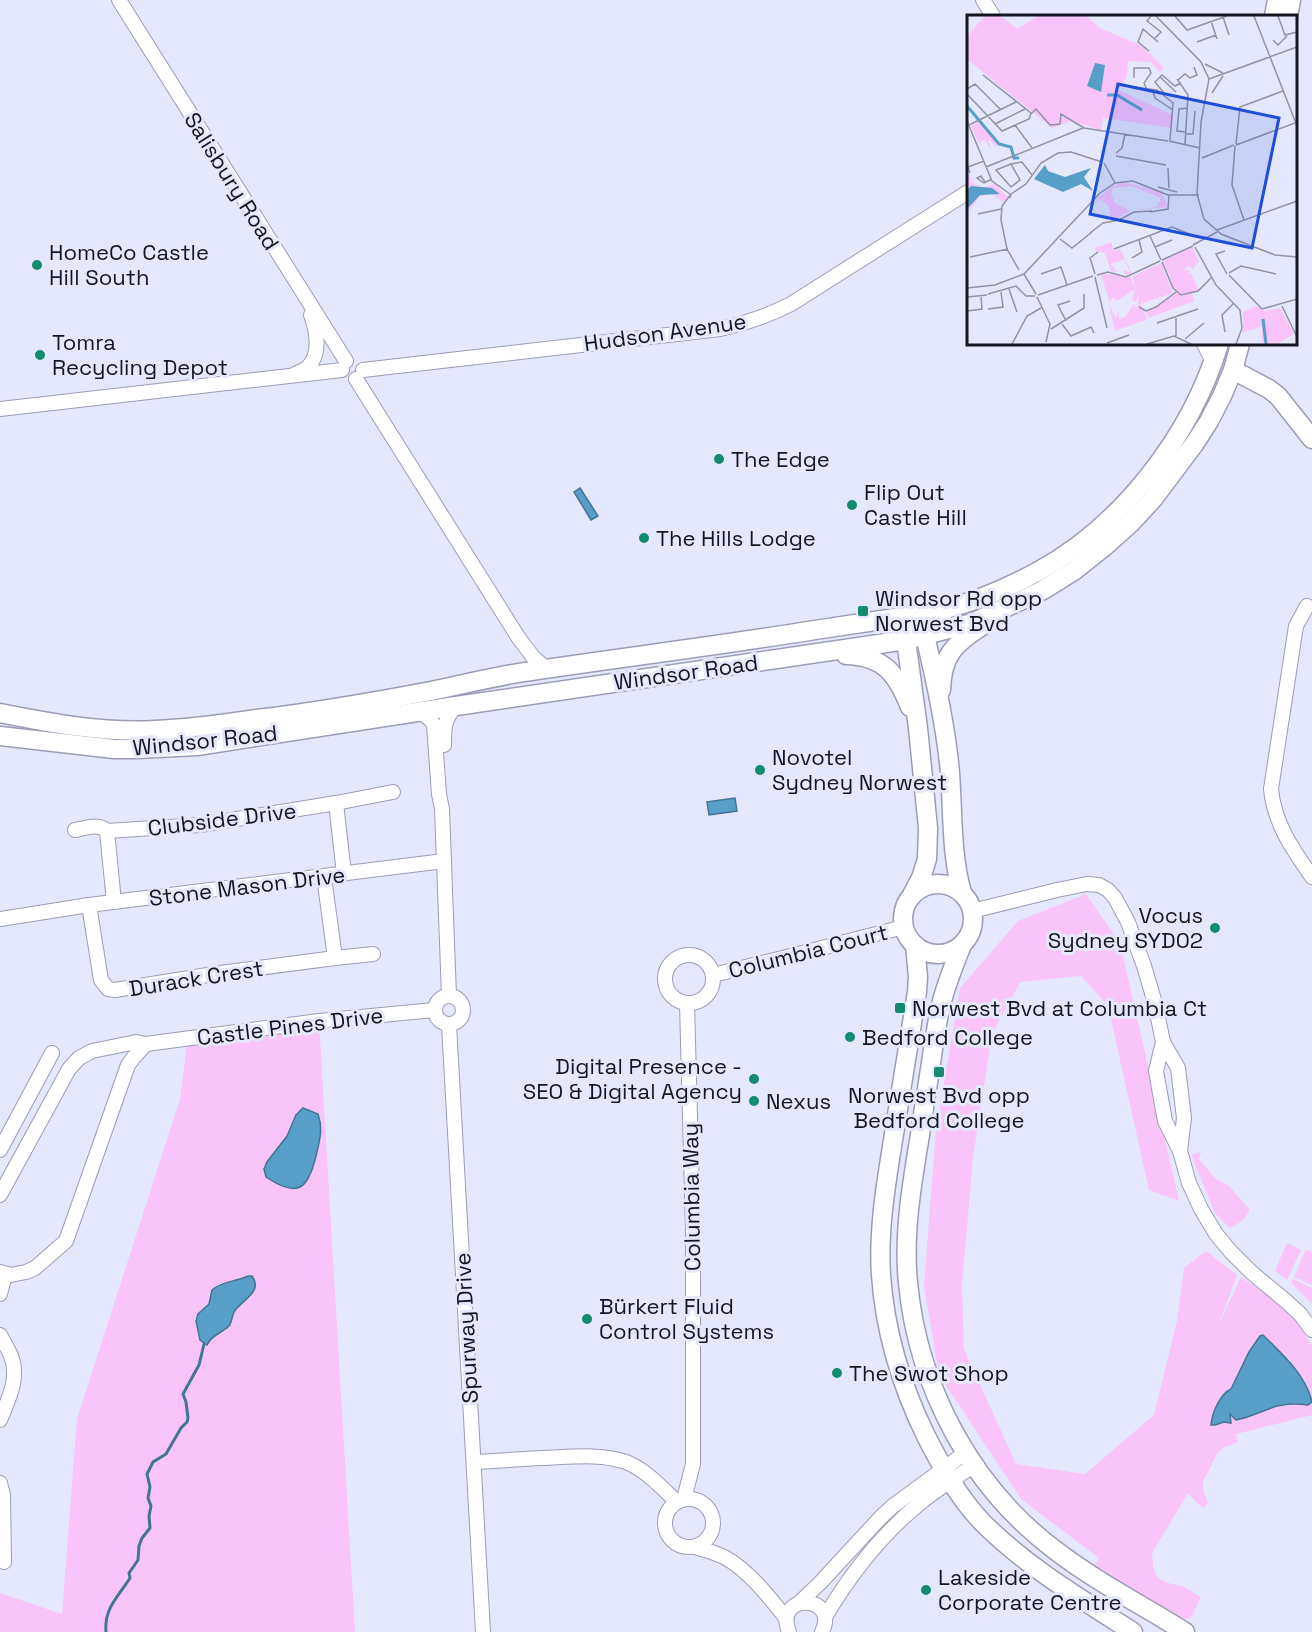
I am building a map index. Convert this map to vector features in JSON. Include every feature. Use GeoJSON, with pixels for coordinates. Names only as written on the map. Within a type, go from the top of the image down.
{"type":"FeatureCollection","features":[{"type":"Feature","properties":{"kind":"main road"},"geometry":{"type":"LineString","coordinates":[[1274,15],[1277,0]]}},
{"type":"Feature","properties":{"kind":"main road"},"geometry":{"type":"LineString","coordinates":[[1288,15],[1291,0]]}},
{"type":"Feature","properties":{"kind":"main road","name":"Windsor Road"},"geometry":{"type":"LineString","coordinates":[[0,713],[70,726],[116,730],[177,729],[319,710],[432,691],[514,674],[753,640],[947,609],[1012,585],[1063,556],[1086,540],[1116,511],[1160,461],[1189,417],[1211,372],[1219,345]]}},
{"type":"Feature","properties":{"kind":"main road","name":"Windsor Road"},"geometry":{"type":"LineString","coordinates":[[0,736],[114,749],[197,746],[906,640],[972,623],[1043,590],[1075,570],[1131,523],[1196,442],[1218,405],[1233,370],[1240,345]]}},
{"type":"Feature","properties":{"kind":"main road"},"geometry":{"type":"LineString","coordinates":[[1189,417],[1223,374],[1233,370],[1262,384],[1278,396],[1312,439]]}},
{"type":"Feature","properties":{"kind":"main road"},"geometry":{"type":"LineString","coordinates":[[962,892],[955,863],[941,680],[950,653],[961,640],[1020,601]]}},
{"type":"Feature","properties":{"kind":"main road"},"geometry":{"type":"LineString","coordinates":[[909,616],[925,636],[944,724]]}},
{"type":"Feature","properties":{"kind":"main road"},"geometry":{"type":"LineString","coordinates":[[909,616],[906,640],[927,808],[928,848],[925,869],[906,905],[903,917],[904,927],[915,945],[927,952],[935,954],[951,951],[962,945]]}},
{"type":"Feature","properties":{"kind":"main road"},"geometry":{"type":"LineString","coordinates":[[815,654],[862,656],[876,660],[883,665],[901,688],[918,728]]}},
{"type":"Feature","properties":{"kind":"main road"},"geometry":{"type":"LineString","coordinates":[[912,895],[926,886],[938,884],[954,887],[962,892],[969,901],[972,911],[972,928],[949,975],[940,1007],[911,1187],[907,1233],[908,1282],[912,1315],[925,1366],[938,1400],[969,1459],[1017,1516],[1056,1551],[1185,1632]]}},
{"type":"Feature","properties":{"kind":"main road"},"geometry":{"type":"LineString","coordinates":[[915,945],[918,978],[886,1187],[881,1237],[881,1274],[885,1311],[899,1371],[909,1400],[947,1475],[969,1507],[1030,1564],[1064,1589],[1133,1632]]}},
{"type":"Feature","properties":{"kind":"street","name":"Salisbury Road"},"geometry":{"type":"LineString","coordinates":[[119,0],[303,293],[344,366]]}},
{"type":"Feature","properties":{"kind":"street"},"geometry":{"type":"LineString","coordinates":[[983,0],[992,15]]}},
{"type":"Feature","properties":{"kind":"street","name":"Hudson Avenue"},"geometry":{"type":"LineString","coordinates":[[359,374],[711,330],[746,323],[770,315],[791,304],[967,193]]}},
{"type":"Feature","properties":{"kind":"street"},"geometry":{"type":"LineString","coordinates":[[290,376],[307,368],[317,353],[315,327],[303,293]]}},
{"type":"Feature","properties":{"kind":"street"},"geometry":{"type":"LineString","coordinates":[[1204,345],[1211,358],[1211,372]]}},
{"type":"Feature","properties":{"kind":"street"},"geometry":{"type":"LineString","coordinates":[[0,409],[290,376],[344,366],[347,378],[359,374],[518,637],[547,669]]}},
{"type":"Feature","properties":{"kind":"street"},"geometry":{"type":"LineString","coordinates":[[1308,606],[1296,626],[1271,789],[1272,803],[1281,827],[1312,877]]}},
{"type":"Feature","properties":{"kind":"street"},"geometry":{"type":"LineString","coordinates":[[514,674],[521,661],[518,637]]}},
{"type":"Feature","properties":{"kind":"street"},"geometry":{"type":"LineString","coordinates":[[442,809],[446,790],[445,724],[456,706]]}},
{"type":"Feature","properties":{"kind":"street"},"geometry":{"type":"LineString","coordinates":[[419,711],[434,725],[442,809],[449,996]]}},
{"type":"Feature","properties":{"kind":"street","name":"Clubside Drive"},"geometry":{"type":"LineString","coordinates":[[75,830],[93,826],[102,827],[107,831],[200,825],[393,792]]}},
{"type":"Feature","properties":{"kind":"street"},"geometry":{"type":"LineString","coordinates":[[336,803],[344,874]]}},
{"type":"Feature","properties":{"kind":"street"},"geometry":{"type":"LineString","coordinates":[[107,831],[114,902]]}},
{"type":"Feature","properties":{"kind":"street","name":"Stone Mason Drive"},"geometry":{"type":"LineString","coordinates":[[0,919],[89,905],[444,861]]}},
{"type":"Feature","properties":{"kind":"street"},"geometry":{"type":"LineString","coordinates":[[324,877],[335,958]]}},
{"type":"Feature","properties":{"kind":"street"},"geometry":{"type":"LineString","coordinates":[[972,911],[1088,884],[1099,885],[1115,898],[1122,909],[1144,966],[1163,1042],[1178,1068],[1184,1118],[1180,1151]]}},
{"type":"Feature","properties":{"kind":"street","name":"Durack Crest"},"geometry":{"type":"LineString","coordinates":[[89,905],[101,980],[108,989],[115,990],[220,973],[373,954]]}},
{"type":"Feature","properties":{"kind":"street","name":"Columbia Court"},"geometry":{"type":"LineString","coordinates":[[713,975],[904,927]]}},
{"type":"Feature","properties":{"kind":"street"},"geometry":{"type":"LineString","coordinates":[[694,955],[706,961],[711,967],[712,988],[707,995],[696,1002],[687,1003],[673,997],[668,989],[665,975],[670,963],[682,956],[694,955]]}},
{"type":"Feature","properties":{"kind":"street"},"geometry":{"type":"LineString","coordinates":[[449,996],[458,1000],[463,1008],[461,1018],[449,1025],[440,1022],[434,1010],[442,997],[449,996]]}},
{"type":"Feature","properties":{"kind":"street","name":"Columbia Way"},"geometry":{"type":"LineString","coordinates":[[687,1003],[693,1232],[693,1464],[699,1500]]}},
{"type":"Feature","properties":{"kind":"street","name":"Castle Pines Drive"},"geometry":{"type":"LineString","coordinates":[[0,1194],[74,1063],[85,1054],[102,1048],[136,1042],[146,1044],[434,1010]]}},
{"type":"Feature","properties":{"kind":"street","name":"Spurway Drive"},"geometry":{"type":"LineString","coordinates":[[449,1025],[483,1632]]}},
{"type":"Feature","properties":{"kind":"street"},"geometry":{"type":"LineString","coordinates":[[1163,1042],[1156,1071],[1165,1121],[1180,1151],[1189,1183],[1201,1209],[1216,1234],[1251,1272],[1300,1314],[1312,1330]]}},
{"type":"Feature","properties":{"kind":"street"},"geometry":{"type":"LineString","coordinates":[[0,1293],[2,1273],[16,1275],[35,1268],[66,1241],[128,1065],[146,1044]]}},
{"type":"Feature","properties":{"kind":"street"},"geometry":{"type":"LineString","coordinates":[[2,1144],[51,1053]]}},
{"type":"Feature","properties":{"kind":"street"},"geometry":{"type":"LineString","coordinates":[[0,1335],[11,1356],[15,1377],[0,1420]]}},
{"type":"Feature","properties":{"kind":"street"},"geometry":{"type":"LineString","coordinates":[[474,1462],[608,1457],[626,1462],[639,1469],[680,1500]]}},
{"type":"Feature","properties":{"kind":"street"},"geometry":{"type":"LineString","coordinates":[[786,1627],[788,1613],[827,1576],[880,1517],[907,1495],[947,1475],[969,1459]]}},
{"type":"Feature","properties":{"kind":"street","name":"Columbia Way"},"geometry":{"type":"LineString","coordinates":[[680,1500],[689,1485],[693,1464]]}},
{"type":"Feature","properties":{"kind":"street"},"geometry":{"type":"LineString","coordinates":[[826,1626],[843,1586],[857,1567],[947,1475]]}},
{"type":"Feature","properties":{"kind":"street"},"geometry":{"type":"LineString","coordinates":[[0,1483],[3,1495],[4,1562]]}},
{"type":"Feature","properties":{"kind":"street"},"geometry":{"type":"LineString","coordinates":[[728,1559],[719,1544],[713,1518],[706,1504],[692,1498],[680,1500],[670,1507],[665,1523],[669,1537],[681,1546],[714,1552],[728,1559],[762,1588],[797,1604],[806,1602],[818,1606],[826,1626]]}},
{"type":"Feature","properties":{"kind":"street"},"geometry":{"type":"LineString","coordinates":[[695,1547],[708,1539],[714,1526]]}},
{"type":"Feature","properties":{"kind":"street"},"geometry":{"type":"LineString","coordinates":[[762,1588],[786,1627]]}},
{"type":"Feature","properties":{"kind":"shaded area"},"geometry":{"type":"Polygon","coordinates":[[[1086,894],[1120,943],[1179,1201],[1149,1190],[1108,1006],[1081,976],[1020,982],[992,1034],[973,1158],[962,1284],[964,1349],[1016,1464],[1085,1474],[1154,1415],[1177,1321],[1184,1268],[1206,1251],[1237,1275],[1218,1326],[1241,1277],[1278,1302],[1292,1315],[1312,1346],[1312,1415],[1236,1434],[1238,1442],[1223,1448],[1217,1454],[1203,1482],[1208,1503],[1204,1508],[1188,1493],[1152,1553],[1157,1577],[1168,1583],[1182,1586],[1201,1597],[1191,1618],[1179,1620],[1093,1568],[1099,1558],[1022,1500],[939,1375],[924,1286],[936,1130],[960,988],[1018,921],[1086,894]]]}},
{"type":"Feature","properties":{"kind":"shaded area"},"geometry":{"type":"Polygon","coordinates":[[[319,1021],[355,1632],[0,1632],[0,1593],[62,1614],[77,1419],[180,1099],[188,1038],[319,1021]]]}},
{"type":"Feature","properties":{"kind":"shaded area"},"geometry":{"type":"Polygon","coordinates":[[[1201,1152],[1199,1159],[1215,1178],[1228,1185],[1249,1209],[1242,1221],[1230,1228],[1215,1213],[1194,1162],[1192,1154],[1201,1152]]]}},
{"type":"Feature","properties":{"kind":"shaded area"},"geometry":{"type":"Polygon","coordinates":[[[1287,1243],[1301,1250],[1287,1280],[1275,1271],[1287,1243]]]}},
{"type":"Feature","properties":{"kind":"shaded area"},"geometry":{"type":"Polygon","coordinates":[[[1306,1249],[1312,1252],[1312,1285],[1294,1277],[1306,1249]]]}},
{"type":"Feature","properties":{"kind":"shaded area"},"geometry":{"type":"Polygon","coordinates":[[[1293,1279],[1312,1288],[1312,1304],[1291,1283],[1293,1279]]]}},
{"type":"Feature","properties":{"kind":"water"},"geometry":{"type":"Polygon","coordinates":[[[580,488],[598,516],[591,520],[574,492],[580,488]]]}},
{"type":"Feature","properties":{"kind":"water"},"geometry":{"type":"Polygon","coordinates":[[[735,798],[737,811],[709,815],[707,802],[735,798]]]}},
{"type":"Feature","properties":{"kind":"water"},"geometry":{"type":"Polygon","coordinates":[[[303,1108],[318,1114],[321,1128],[319,1142],[314,1164],[306,1181],[301,1186],[287,1188],[266,1177],[264,1169],[287,1136],[296,1115],[303,1108]]]}},
{"type":"Feature","properties":{"kind":"water"},"geometry":{"type":"Polygon","coordinates":[[[252,1276],[255,1282],[253,1291],[234,1312],[229,1326],[211,1339],[207,1345],[200,1340],[196,1321],[198,1314],[209,1304],[212,1290],[252,1276]]]}},
{"type":"Feature","properties":{"kind":"water"},"geometry":{"type":"Polygon","coordinates":[[[1263,1335],[1299,1374],[1312,1402],[1308,1405],[1279,1406],[1236,1420],[1230,1414],[1231,1423],[1211,1425],[1220,1399],[1231,1389],[1249,1352],[1263,1335]]]}},
{"type":"Feature","properties":{"kind":"waterway"},"geometry":{"type":"LineString","coordinates":[[106,1632],[107,1616],[130,1578],[129,1573],[138,1560],[142,1538],[150,1528],[151,1506],[148,1498],[150,1487],[147,1474],[153,1462],[166,1454],[187,1422],[186,1402],[183,1394],[199,1365],[204,1344]]}},
{"type":"Feature","properties":{"kind":"place","name":"HomeCo Castle Hill South"},"geometry":{"type":"Point","coordinates":[37,265]}},
{"type":"Feature","properties":{"kind":"place","name":"Tomra Recycling Depot"},"geometry":{"type":"Point","coordinates":[40,355]}},
{"type":"Feature","properties":{"kind":"place","name":"The Edge"},"geometry":{"type":"Point","coordinates":[719,459]}},
{"type":"Feature","properties":{"kind":"place","name":"Flip Out Castle Hill"},"geometry":{"type":"Point","coordinates":[852,505]}},
{"type":"Feature","properties":{"kind":"place","name":"The Hills Lodge"},"geometry":{"type":"Point","coordinates":[644,538]}},
{"type":"Feature","properties":{"kind":"place","name":"Windsor Rd opp Norwest Bvd"},"geometry":{"type":"Point","coordinates":[863,611]}},
{"type":"Feature","properties":{"kind":"place","name":"Novotel Sydney Norwest"},"geometry":{"type":"Point","coordinates":[760,770]}},
{"type":"Feature","properties":{"kind":"place","name":"Vocus Sydney SYD02"},"geometry":{"type":"Point","coordinates":[1215,928]}},
{"type":"Feature","properties":{"kind":"place","name":"Norwest Bvd at Columbia Ct"},"geometry":{"type":"Point","coordinates":[900,1008]}},
{"type":"Feature","properties":{"kind":"place","name":"Bedford College"},"geometry":{"type":"Point","coordinates":[850,1037]}},
{"type":"Feature","properties":{"kind":"place","name":"Norwest Bvd opp Bedford College"},"geometry":{"type":"Point","coordinates":[939,1072]}},
{"type":"Feature","properties":{"kind":"place","name":"Digital Presence - SEO & Digital Agency"},"geometry":{"type":"Point","coordinates":[754,1079]}},
{"type":"Feature","properties":{"kind":"place","name":"Nexus"},"geometry":{"type":"Point","coordinates":[754,1101]}},
{"type":"Feature","properties":{"kind":"place","name":"Bürkert Fluid Control Systems"},"geometry":{"type":"Point","coordinates":[587,1319]}},
{"type":"Feature","properties":{"kind":"place","name":"The Swot Shop"},"geometry":{"type":"Point","coordinates":[837,1373]}},
{"type":"Feature","properties":{"kind":"place","name":"Lakeside Corporate Centre"},"geometry":{"type":"Point","coordinates":[926,1590]}}]}
